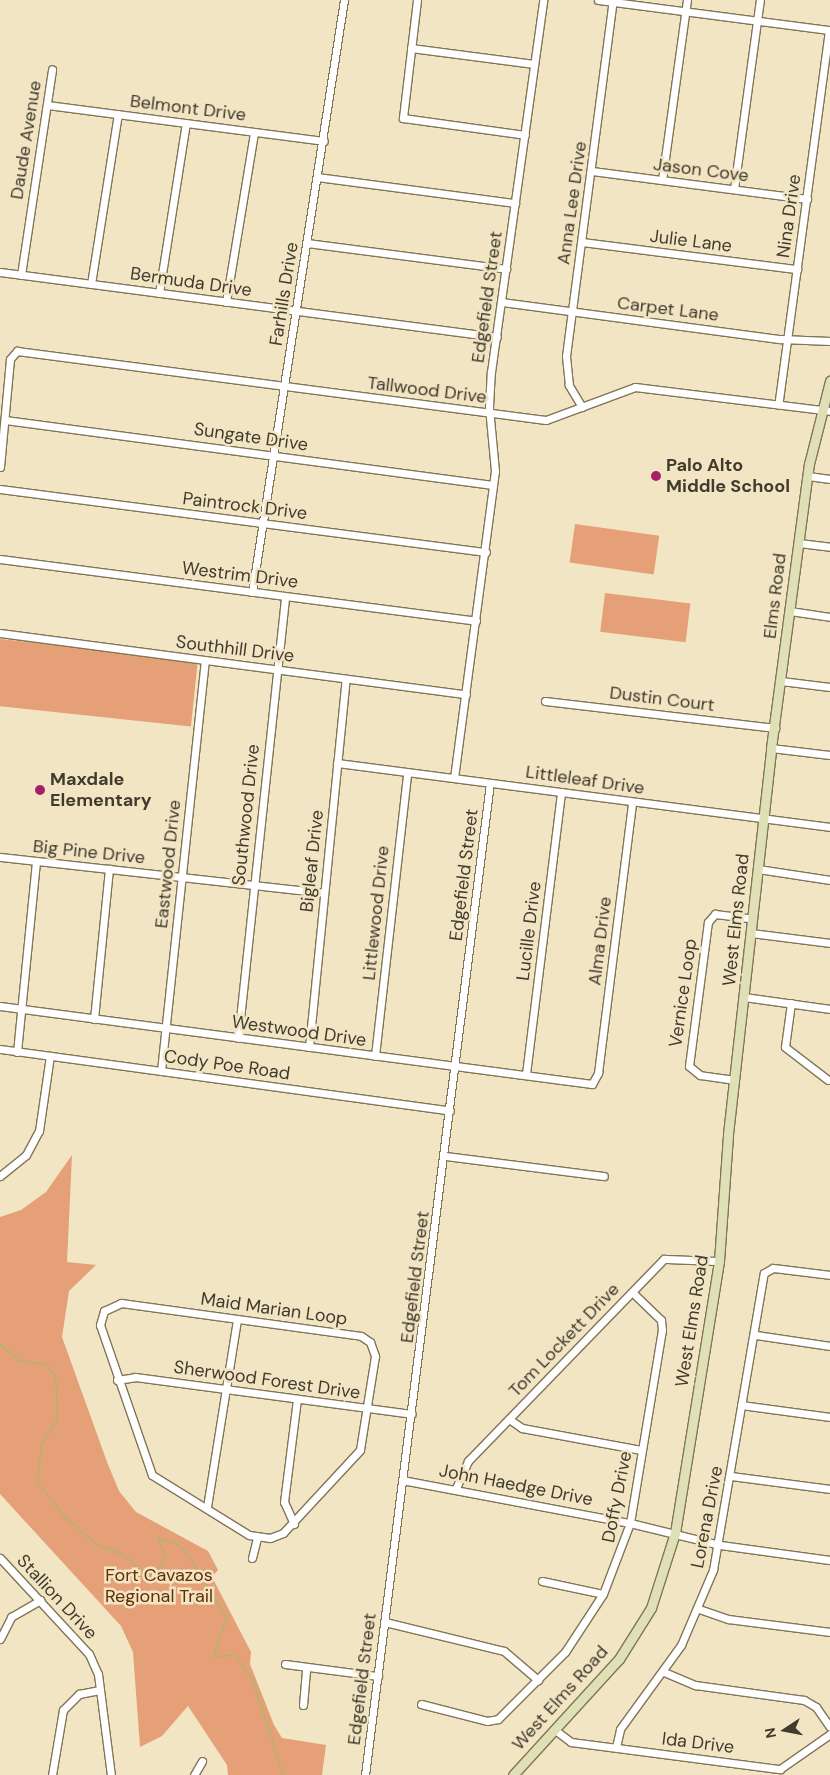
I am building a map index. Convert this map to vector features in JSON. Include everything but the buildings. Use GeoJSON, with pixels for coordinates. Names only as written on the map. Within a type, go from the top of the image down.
{"type":"FeatureCollection","features":[{"type":"Feature","properties":{"kind":"main road","name":"Elms Road"},"geometry":{"type":"LineString","coordinates":[[763,818],[808,476],[820,410],[830,380]]}},
{"type":"Feature","properties":{"kind":"main road","name":"West Elms Road"},"geometry":{"type":"LineString","coordinates":[[512,1775],[603,1678],[634,1635],[651,1608],[675,1533],[719,1261],[735,1080],[763,818]]}},
{"type":"Feature","properties":{"kind":"street","name":"Farhills Drive"},"geometry":{"type":"LineString","coordinates":[[252,592],[324,142],[344,0]]}},
{"type":"Feature","properties":{"kind":"street"},"geometry":{"type":"LineString","coordinates":[[417,0],[403,118],[525,135]]}},
{"type":"Feature","properties":{"kind":"street","name":"Edgefield Street"},"geometry":{"type":"LineString","coordinates":[[454,778],[486,552],[493,485],[495,454],[489,413],[497,337],[543,0]]}},
{"type":"Feature","properties":{"kind":"street"},"geometry":{"type":"LineString","coordinates":[[598,0],[757,21]]}},
{"type":"Feature","properties":{"kind":"street"},"geometry":{"type":"LineString","coordinates":[[662,180],[687,0]]}},
{"type":"Feature","properties":{"kind":"street"},"geometry":{"type":"LineString","coordinates":[[734,189],[760,0]]}},
{"type":"Feature","properties":{"kind":"street","name":"Anna Lee Drive"},"geometry":{"type":"LineString","coordinates":[[582,407],[572,392],[566,366],[613,1]]}},
{"type":"Feature","properties":{"kind":"street","name":"Nina Drive"},"geometry":{"type":"LineString","coordinates":[[757,21],[829,30],[778,405]]}},
{"type":"Feature","properties":{"kind":"street"},"geometry":{"type":"LineString","coordinates":[[410,48],[534,64]]}},
{"type":"Feature","properties":{"kind":"street","name":"Daude Avenue"},"geometry":{"type":"LineString","coordinates":[[21,275],[52,69]]}},
{"type":"Feature","properties":{"kind":"street","name":"Belmont Drive"},"geometry":{"type":"LineString","coordinates":[[47,105],[324,142]]}},
{"type":"Feature","properties":{"kind":"street"},"geometry":{"type":"LineString","coordinates":[[91,284],[118,114]]}},
{"type":"Feature","properties":{"kind":"street"},"geometry":{"type":"LineString","coordinates":[[159,293],[186,123]]}},
{"type":"Feature","properties":{"kind":"street"},"geometry":{"type":"LineString","coordinates":[[226,302],[254,132]]}},
{"type":"Feature","properties":{"kind":"street","name":"Jason Cove"},"geometry":{"type":"LineString","coordinates":[[592,171],[806,199]]}},
{"type":"Feature","properties":{"kind":"street"},"geometry":{"type":"LineString","coordinates":[[317,177],[516,203]]}},
{"type":"Feature","properties":{"kind":"street","name":"Julie Lane"},"geometry":{"type":"LineString","coordinates":[[582,242],[797,269]]}},
{"type":"Feature","properties":{"kind":"street"},"geometry":{"type":"LineString","coordinates":[[307,243],[506,269]]}},
{"type":"Feature","properties":{"kind":"street","name":"Bermuda Drive"},"geometry":{"type":"LineString","coordinates":[[0,272],[497,337]]}},
{"type":"Feature","properties":{"kind":"street","name":"Carpet Lane"},"geometry":{"type":"LineString","coordinates":[[502,302],[788,338],[830,341]]}},
{"type":"Feature","properties":{"kind":"street","name":"Tallwood Drive"},"geometry":{"type":"LineString","coordinates":[[5,420],[14,352],[554,420],[635,387],[830,411]]}},
{"type":"Feature","properties":{"kind":"street"},"geometry":{"type":"LineString","coordinates":[[0,467],[5,420]]}},
{"type":"Feature","properties":{"kind":"street","name":"Sungate Drive"},"geometry":{"type":"LineString","coordinates":[[5,420],[493,485]]}},
{"type":"Feature","properties":{"kind":"street"},"geometry":{"type":"LineString","coordinates":[[808,476],[830,479]]}},
{"type":"Feature","properties":{"kind":"street","name":"Paintrock Drive"},"geometry":{"type":"LineString","coordinates":[[0,488],[486,552]]}},
{"type":"Feature","properties":{"kind":"street"},"geometry":{"type":"LineString","coordinates":[[799,543],[830,547]]}},
{"type":"Feature","properties":{"kind":"street","name":"Westrim Drive"},"geometry":{"type":"LineString","coordinates":[[0,559],[476,621]]}},
{"type":"Feature","properties":{"kind":"street","name":"Southwood Drive"},"geometry":{"type":"LineString","coordinates":[[238,1038],[285,596]]}},
{"type":"Feature","properties":{"kind":"street"},"geometry":{"type":"LineString","coordinates":[[790,611],[830,617]]}},
{"type":"Feature","properties":{"kind":"street","name":"Southhill Drive"},"geometry":{"type":"LineString","coordinates":[[0,633],[466,694]]}},
{"type":"Feature","properties":{"kind":"street","name":"Eastwood Drive"},"geometry":{"type":"LineString","coordinates":[[161,1071],[205,660]]}},
{"type":"Feature","properties":{"kind":"street","name":"Bigleaf Drive"},"geometry":{"type":"LineString","coordinates":[[309,1047],[346,678]]}},
{"type":"Feature","properties":{"kind":"street"},"geometry":{"type":"LineString","coordinates":[[781,681],[830,687]]}},
{"type":"Feature","properties":{"kind":"street","name":"Dustin Court"},"geometry":{"type":"LineString","coordinates":[[545,701],[774,728]]}},
{"type":"Feature","properties":{"kind":"street"},"geometry":{"type":"LineString","coordinates":[[771,748],[830,755]]}},
{"type":"Feature","properties":{"kind":"street","name":"Littleleaf Drive"},"geometry":{"type":"LineString","coordinates":[[337,763],[830,827]]}},
{"type":"Feature","properties":{"kind":"street","name":"Littlewood Drive"},"geometry":{"type":"LineString","coordinates":[[375,1056],[407,773]]}},
{"type":"Feature","properties":{"kind":"street","name":"Edgefield Street"},"geometry":{"type":"LineString","coordinates":[[366,1775],[402,1480],[445,1156],[490,783]]}},
{"type":"Feature","properties":{"kind":"street","name":"Lucille Drive"},"geometry":{"type":"LineString","coordinates":[[526,1074],[561,792]]}},
{"type":"Feature","properties":{"kind":"street","name":"Alma Drive"},"geometry":{"type":"LineString","coordinates":[[594,1083],[632,802]]}},
{"type":"Feature","properties":{"kind":"street","name":"Big Pine Drive"},"geometry":{"type":"LineString","coordinates":[[0,857],[324,893]]}},
{"type":"Feature","properties":{"kind":"street"},"geometry":{"type":"LineString","coordinates":[[17,1052],[36,861]]}},
{"type":"Feature","properties":{"kind":"street"},"geometry":{"type":"LineString","coordinates":[[94,1019],[109,869]]}},
{"type":"Feature","properties":{"kind":"street"},"geometry":{"type":"LineString","coordinates":[[758,869],[830,880]]}},
{"type":"Feature","properties":{"kind":"street","name":"Vernice Loop"},"geometry":{"type":"LineString","coordinates":[[735,1080],[700,1075],[689,1066],[708,922],[715,914],[753,919]]}},
{"type":"Feature","properties":{"kind":"street"},"geometry":{"type":"LineString","coordinates":[[751,932],[830,943]]}},
{"type":"Feature","properties":{"kind":"street"},"geometry":{"type":"LineString","coordinates":[[744,997],[830,1009]]}},
{"type":"Feature","properties":{"kind":"street"},"geometry":{"type":"LineString","coordinates":[[790,1004],[785,1047],[828,1080]]}},
{"type":"Feature","properties":{"kind":"street","name":"Westwood Drive"},"geometry":{"type":"LineString","coordinates":[[0,1006],[594,1083]]}},
{"type":"Feature","properties":{"kind":"street","name":"Cody Poe Road"},"geometry":{"type":"LineString","coordinates":[[0,1049],[450,1111]]}},
{"type":"Feature","properties":{"kind":"street"},"geometry":{"type":"LineString","coordinates":[[0,1176],[26,1155],[39,1131],[50,1056]]}},
{"type":"Feature","properties":{"kind":"street"},"geometry":{"type":"LineString","coordinates":[[445,1156],[604,1176]]}},
{"type":"Feature","properties":{"kind":"street","name":"Tom Lockett Drive"},"geometry":{"type":"LineString","coordinates":[[456,1488],[463,1467],[668,1257],[719,1261]]}},
{"type":"Feature","properties":{"kind":"street","name":"Lorena Drive"},"geometry":{"type":"LineString","coordinates":[[616,1747],[620,1729],[664,1672],[699,1609],[720,1545],[732,1476],[741,1405],[756,1336],[767,1270],[830,1275]]}},
{"type":"Feature","properties":{"kind":"street","name":"Doffy Drive"},"geometry":{"type":"LineString","coordinates":[[421,1704],[492,1721],[538,1680],[582,1630],[603,1594],[630,1523],[662,1326],[632,1292]]}},
{"type":"Feature","properties":{"kind":"street","name":"Maid Marian Loop"},"geometry":{"type":"LineString","coordinates":[[121,1303],[366,1337],[375,1356],[364,1439],[354,1459],[294,1524],[277,1536],[257,1538],[207,1507],[163,1486],[152,1475],[117,1380],[100,1326],[108,1306],[121,1303]]}},
{"type":"Feature","properties":{"kind":"street"},"geometry":{"type":"LineString","coordinates":[[207,1507],[237,1319]]}},
{"type":"Feature","properties":{"kind":"street"},"geometry":{"type":"LineString","coordinates":[[756,1336],[830,1346]]}},
{"type":"Feature","properties":{"kind":"street","name":"Sherwood Forest Drive"},"geometry":{"type":"LineString","coordinates":[[117,1380],[135,1377],[412,1414]]}},
{"type":"Feature","properties":{"kind":"street"},"geometry":{"type":"LineString","coordinates":[[294,1524],[284,1502],[297,1398]]}},
{"type":"Feature","properties":{"kind":"street"},"geometry":{"type":"LineString","coordinates":[[741,1405],[830,1417]]}},
{"type":"Feature","properties":{"kind":"street"},"geometry":{"type":"LineString","coordinates":[[509,1419],[522,1428],[641,1450]]}},
{"type":"Feature","properties":{"kind":"street"},"geometry":{"type":"LineString","coordinates":[[732,1476],[830,1489]]}},
{"type":"Feature","properties":{"kind":"street","name":"John Haedge Drive"},"geometry":{"type":"LineString","coordinates":[[402,1480],[456,1488],[630,1523],[720,1545],[830,1560]]}},
{"type":"Feature","properties":{"kind":"street"},"geometry":{"type":"LineString","coordinates":[[252,1558],[257,1538]]}},
{"type":"Feature","properties":{"kind":"street","name":"Stallion Drive"},"geometry":{"type":"LineString","coordinates":[[0,1558],[89,1654],[100,1690],[110,1775]]}},
{"type":"Feature","properties":{"kind":"street"},"geometry":{"type":"LineString","coordinates":[[542,1581],[603,1594]]}},
{"type":"Feature","properties":{"kind":"street"},"geometry":{"type":"LineString","coordinates":[[0,1639],[11,1616],[40,1600]]}},
{"type":"Feature","properties":{"kind":"street"},"geometry":{"type":"LineString","coordinates":[[699,1609],[728,1619],[830,1632]]}},
{"type":"Feature","properties":{"kind":"street"},"geometry":{"type":"LineString","coordinates":[[385,1622],[504,1651],[538,1680]]}},
{"type":"Feature","properties":{"kind":"street"},"geometry":{"type":"LineString","coordinates":[[285,1664],[378,1676]]}},
{"type":"Feature","properties":{"kind":"street"},"geometry":{"type":"LineString","coordinates":[[303,1705],[306,1667]]}},
{"type":"Feature","properties":{"kind":"street"},"geometry":{"type":"LineString","coordinates":[[664,1672],[695,1685],[804,1700],[816,1707],[830,1727]]}},
{"type":"Feature","properties":{"kind":"street"},"geometry":{"type":"LineString","coordinates":[[52,1775],[62,1710],[79,1694],[100,1690]]}},
{"type":"Feature","properties":{"kind":"street","name":"Ida Drive"},"geometry":{"type":"LineString","coordinates":[[555,1730],[571,1742],[780,1768],[830,1734]]}},
{"type":"Feature","properties":{"kind":"street"},"geometry":{"type":"LineString","coordinates":[[194,1775],[202,1762]]}},
{"type":"Feature","properties":{"kind":"green space"},"geometry":{"type":"Polygon","coordinates":[[[575,524],[659,536],[654,574],[570,563],[575,524]]]}},
{"type":"Feature","properties":{"kind":"green space"},"geometry":{"type":"Polygon","coordinates":[[[605,593],[690,603],[686,642],[600,632],[605,593]]]}},
{"type":"Feature","properties":{"kind":"green space"},"geometry":{"type":"Polygon","coordinates":[[[0,639],[198,660],[191,726],[0,706],[0,639]]]}},
{"type":"Feature","properties":{"kind":"green space","name":"Fort Cavazos Regional Trail"},"geometry":{"type":"Polygon","coordinates":[[[72,1155],[67,1262],[96,1265],[69,1291],[62,1337],[107,1462],[119,1491],[136,1512],[208,1551],[218,1570],[212,1577],[251,1652],[250,1664],[274,1725],[282,1738],[326,1745],[322,1775],[228,1775],[227,1765],[188,1706],[162,1736],[140,1747],[133,1652],[121,1626],[0,1494],[0,1217],[21,1210],[46,1192],[72,1155]]]}},
{"type":"Feature","properties":{"kind":"waterway"},"geometry":{"type":"LineString","coordinates":[[0,1344],[19,1360],[45,1364],[55,1375],[57,1418],[41,1445],[37,1482],[65,1517],[96,1544],[124,1555],[147,1576],[154,1574],[165,1556],[158,1538],[174,1542],[187,1553],[226,1617],[213,1656],[235,1655],[252,1679],[283,1775]]}},
{"type":"Feature","properties":{"kind":"place","name":"Palo Alto Middle School"},"geometry":{"type":"Point","coordinates":[656,476]}},
{"type":"Feature","properties":{"kind":"place","name":"Maxdale Elementary"},"geometry":{"type":"Point","coordinates":[40,790]}}]}
